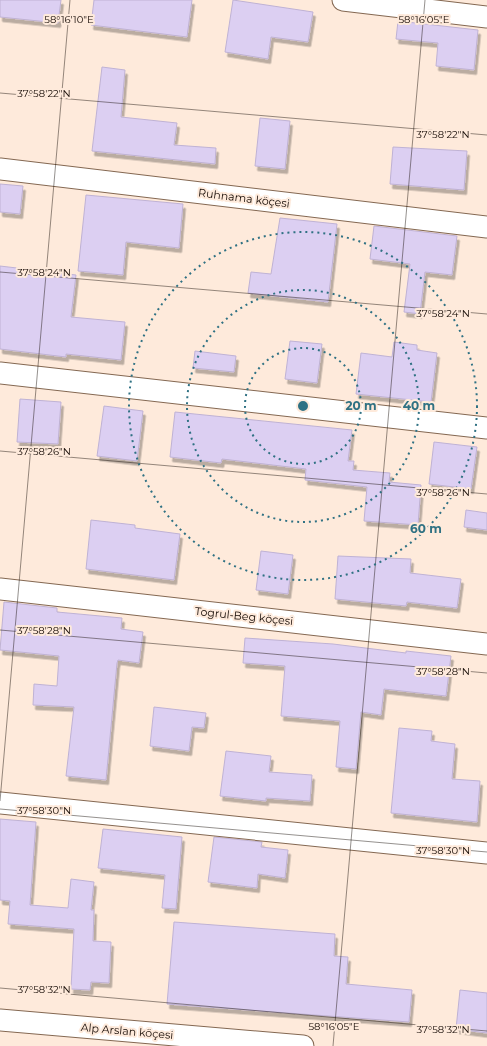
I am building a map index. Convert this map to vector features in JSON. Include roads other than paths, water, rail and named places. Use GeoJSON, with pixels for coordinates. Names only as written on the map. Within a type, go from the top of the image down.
{"type":"FeatureCollection","features":[{"type":"Feature","properties":{"kind":"street"},"geometry":{"type":"LineString","coordinates":[[343,0],[487,17]]}},
{"type":"Feature","properties":{"kind":"street","name":"Ruhnama köçesi"},"geometry":{"type":"LineString","coordinates":[[0,169],[487,227]]}},
{"type":"Feature","properties":{"kind":"street"},"geometry":{"type":"LineString","coordinates":[[0,374],[487,428]]}},
{"type":"Feature","properties":{"kind":"street","name":"Togrul-Beg köçesi"},"geometry":{"type":"LineString","coordinates":[[0,588],[487,644]]}},
{"type":"Feature","properties":{"kind":"street"},"geometry":{"type":"LineString","coordinates":[[0,803],[487,854]]}},
{"type":"Feature","properties":{"kind":"street","name":"Alp Arslan köçesi"},"geometry":{"type":"LineString","coordinates":[[0,1020],[303,1046]]}}]}
